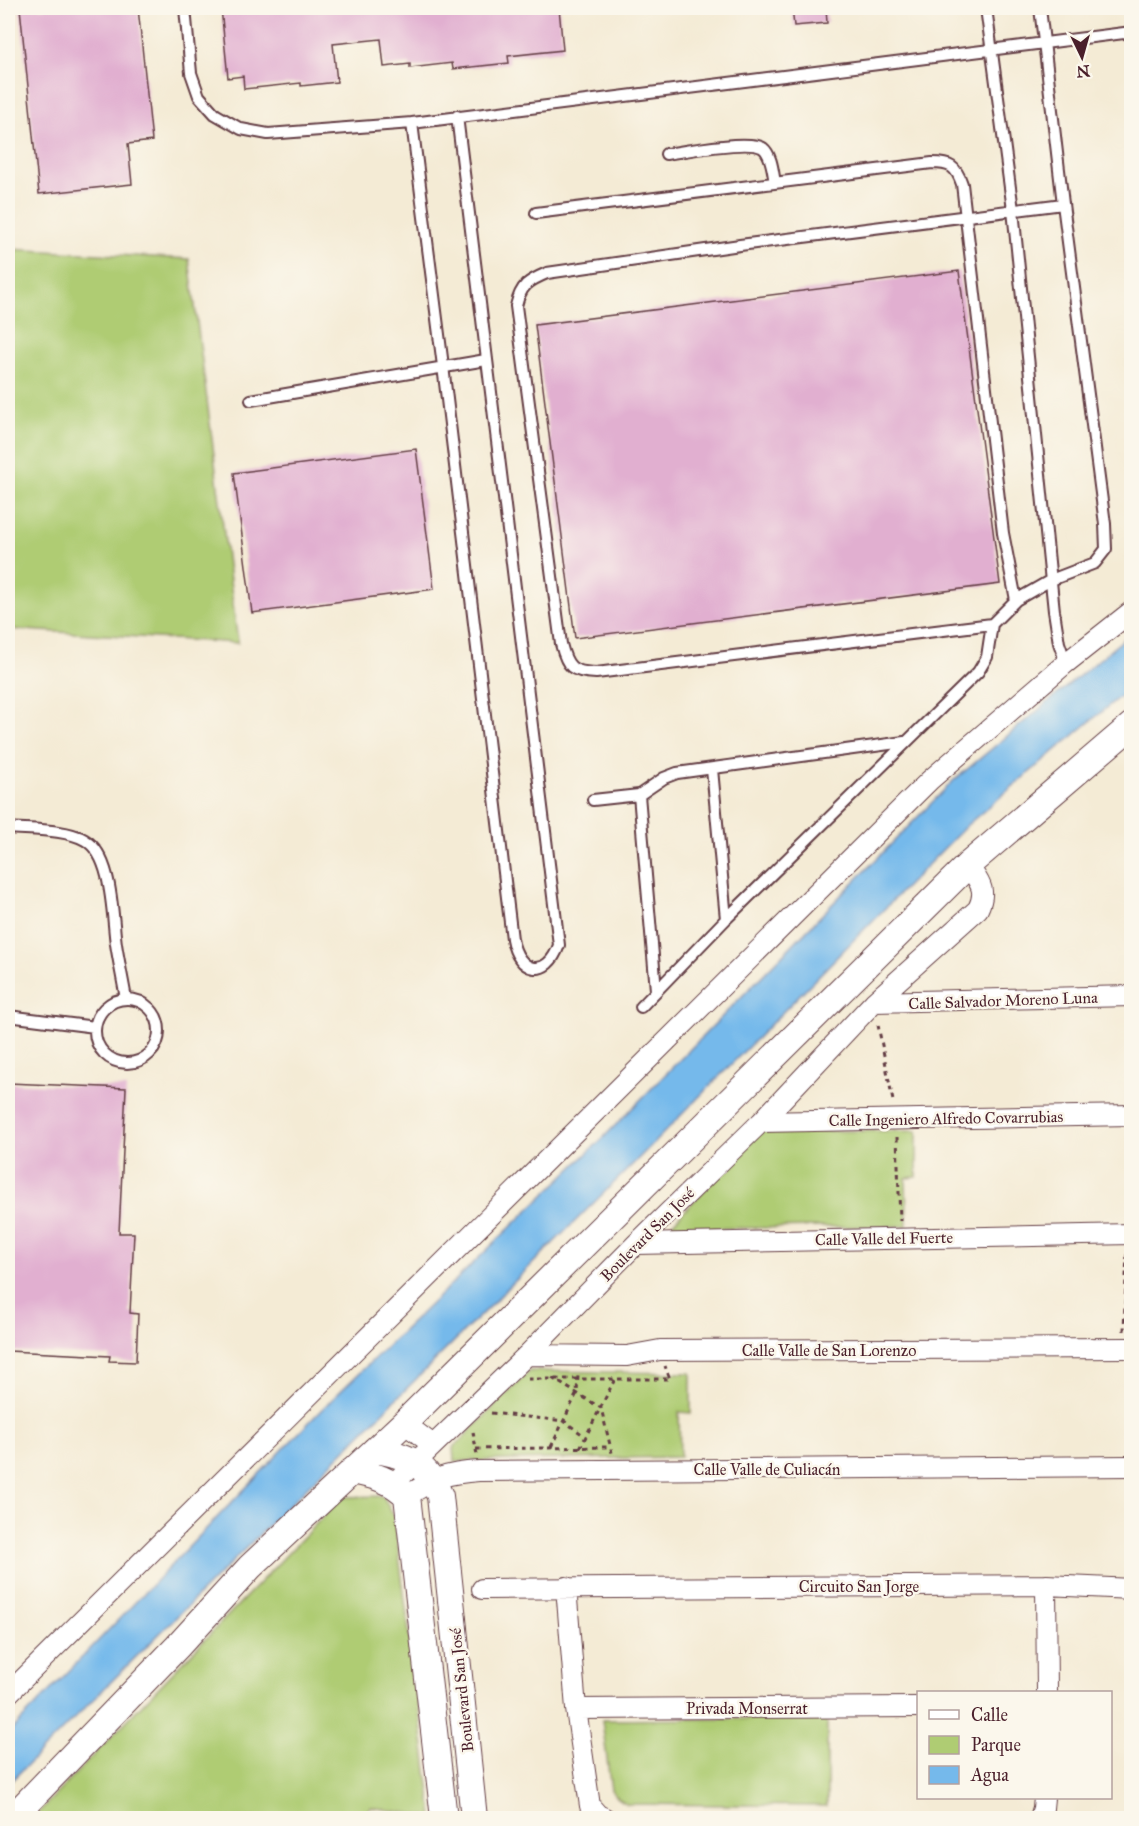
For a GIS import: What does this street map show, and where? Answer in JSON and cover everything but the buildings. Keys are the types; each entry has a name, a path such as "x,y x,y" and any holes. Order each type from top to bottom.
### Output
{"street":[{"path":"8,1694 930,780 1066,663 1131,611"},
{"path":"12,1818 177,1647 250,1567 404,1423 968,865 1131,725"},
{"name":"Boulevard San José","path":"474,1818 440,1496 427,1462 470,1411 761,1122 874,1002 978,909 983,898 981,886 968,865"},
{"name":"Calle Salvador Moreno Luna","path":"874,1002 1131,996"},
{"name":"Calle Ingeniero Alfredo Covarrubias","path":"761,1122 1131,1115"},
{"name":"Calle Valle del Fuerte","path":"636,1244 1130,1234"},
{"name":"Calle Valle de San Lorenzo","path":"527,1355 627,1356 660,1350 1127,1348"},
{"path":"404,1423 427,1462"},
{"path":"375,1450 427,1462"},
{"name":"Calle Valle de Culiacán","path":"400,1490 427,1462 454,1473 539,1470 1131,1466"},
{"path":"352,1471 375,1475 400,1490"},
{"name":"Boulevard San José","path":"400,1490 444,1818"},
{"path":"1046,1585 1047,1691"},
{"name":"Circuito San Jorge","path":"482,1589 1046,1585 1131,1589"},
{"path":"566,1587 576,1709 592,1814"},
{"name":"Privada Monserrat","path":"576,1709 917,1707"},
{"path":"1040,1818 1044,1799"}],"lane":[{"path":"185,8 191,73 199,96 215,114 241,129 268,134 412,123 1131,32"},
{"path":"986,8 1013,210 1056,627 1066,663"},
{"path":"641,1007 726,919 984,664 992,624 1016,600 1051,580 1095,563 1106,549 1107,540 1040,8"},
{"path":"412,123 512,939 514,952 521,962 533,968 544,966 555,957 559,945 457,116"},
{"path":"666,154 754,144 763,148 768,154 775,183"},
{"path":"536,213 945,163 953,166 962,184 1003,532 1016,600"},
{"path":"992,624 596,673 582,673 574,670 567,664 561,644 516,320 516,306 520,291 531,280 547,273 740,245 1063,204"},
{"path":"251,400 486,360"},
{"path":"592,800 639,795 664,778 677,773 904,742"},
{"path":"712,769 726,919"},
{"path":"639,795 656,990"},
{"path":"8,828 74,835 87,841 98,853 105,868 126,999"},
{"path":"126,999 147,1006 159,1025 159,1036 148,1055 139,1061 128,1063 107,1056 100,1048 95,1027 106,1007 126,999"},
{"path":"8,1016 95,1027"}],"path":[{"path":"1127,1348 1130,1234"},
{"path":"502,1379 670,1379 660,1350"},
{"path":"539,1470 577,1393 580,1356"},
{"path":"567,1470 627,1356"},
{"path":"551,1378 601,1408 617,1470"},
{"path":"479,1471 470,1411 564,1421 586,1437"},
{"path":"476,1449 610,1447"}],"green space":[{"path":"8,249 189,259 238,643 8,629"},
{"path":"761,1131 917,1131 917,1177 906,1178 907,1226 667,1229"},
{"path":"530,1371 691,1373 691,1413 679,1412 680,1457 454,1461 453,1448"},
{"path":"383,1496 394,1517 433,1817 370,1807 362,1818 33,1818 342,1497"},
{"path":"827,1718 827,1806 627,1804 611,1790 602,1720"}],"water":[{"path":"1131,633 1131,687 967,825 633,1164 8,1784 8,1734 321,1410 603,1138 953,781"}]}
